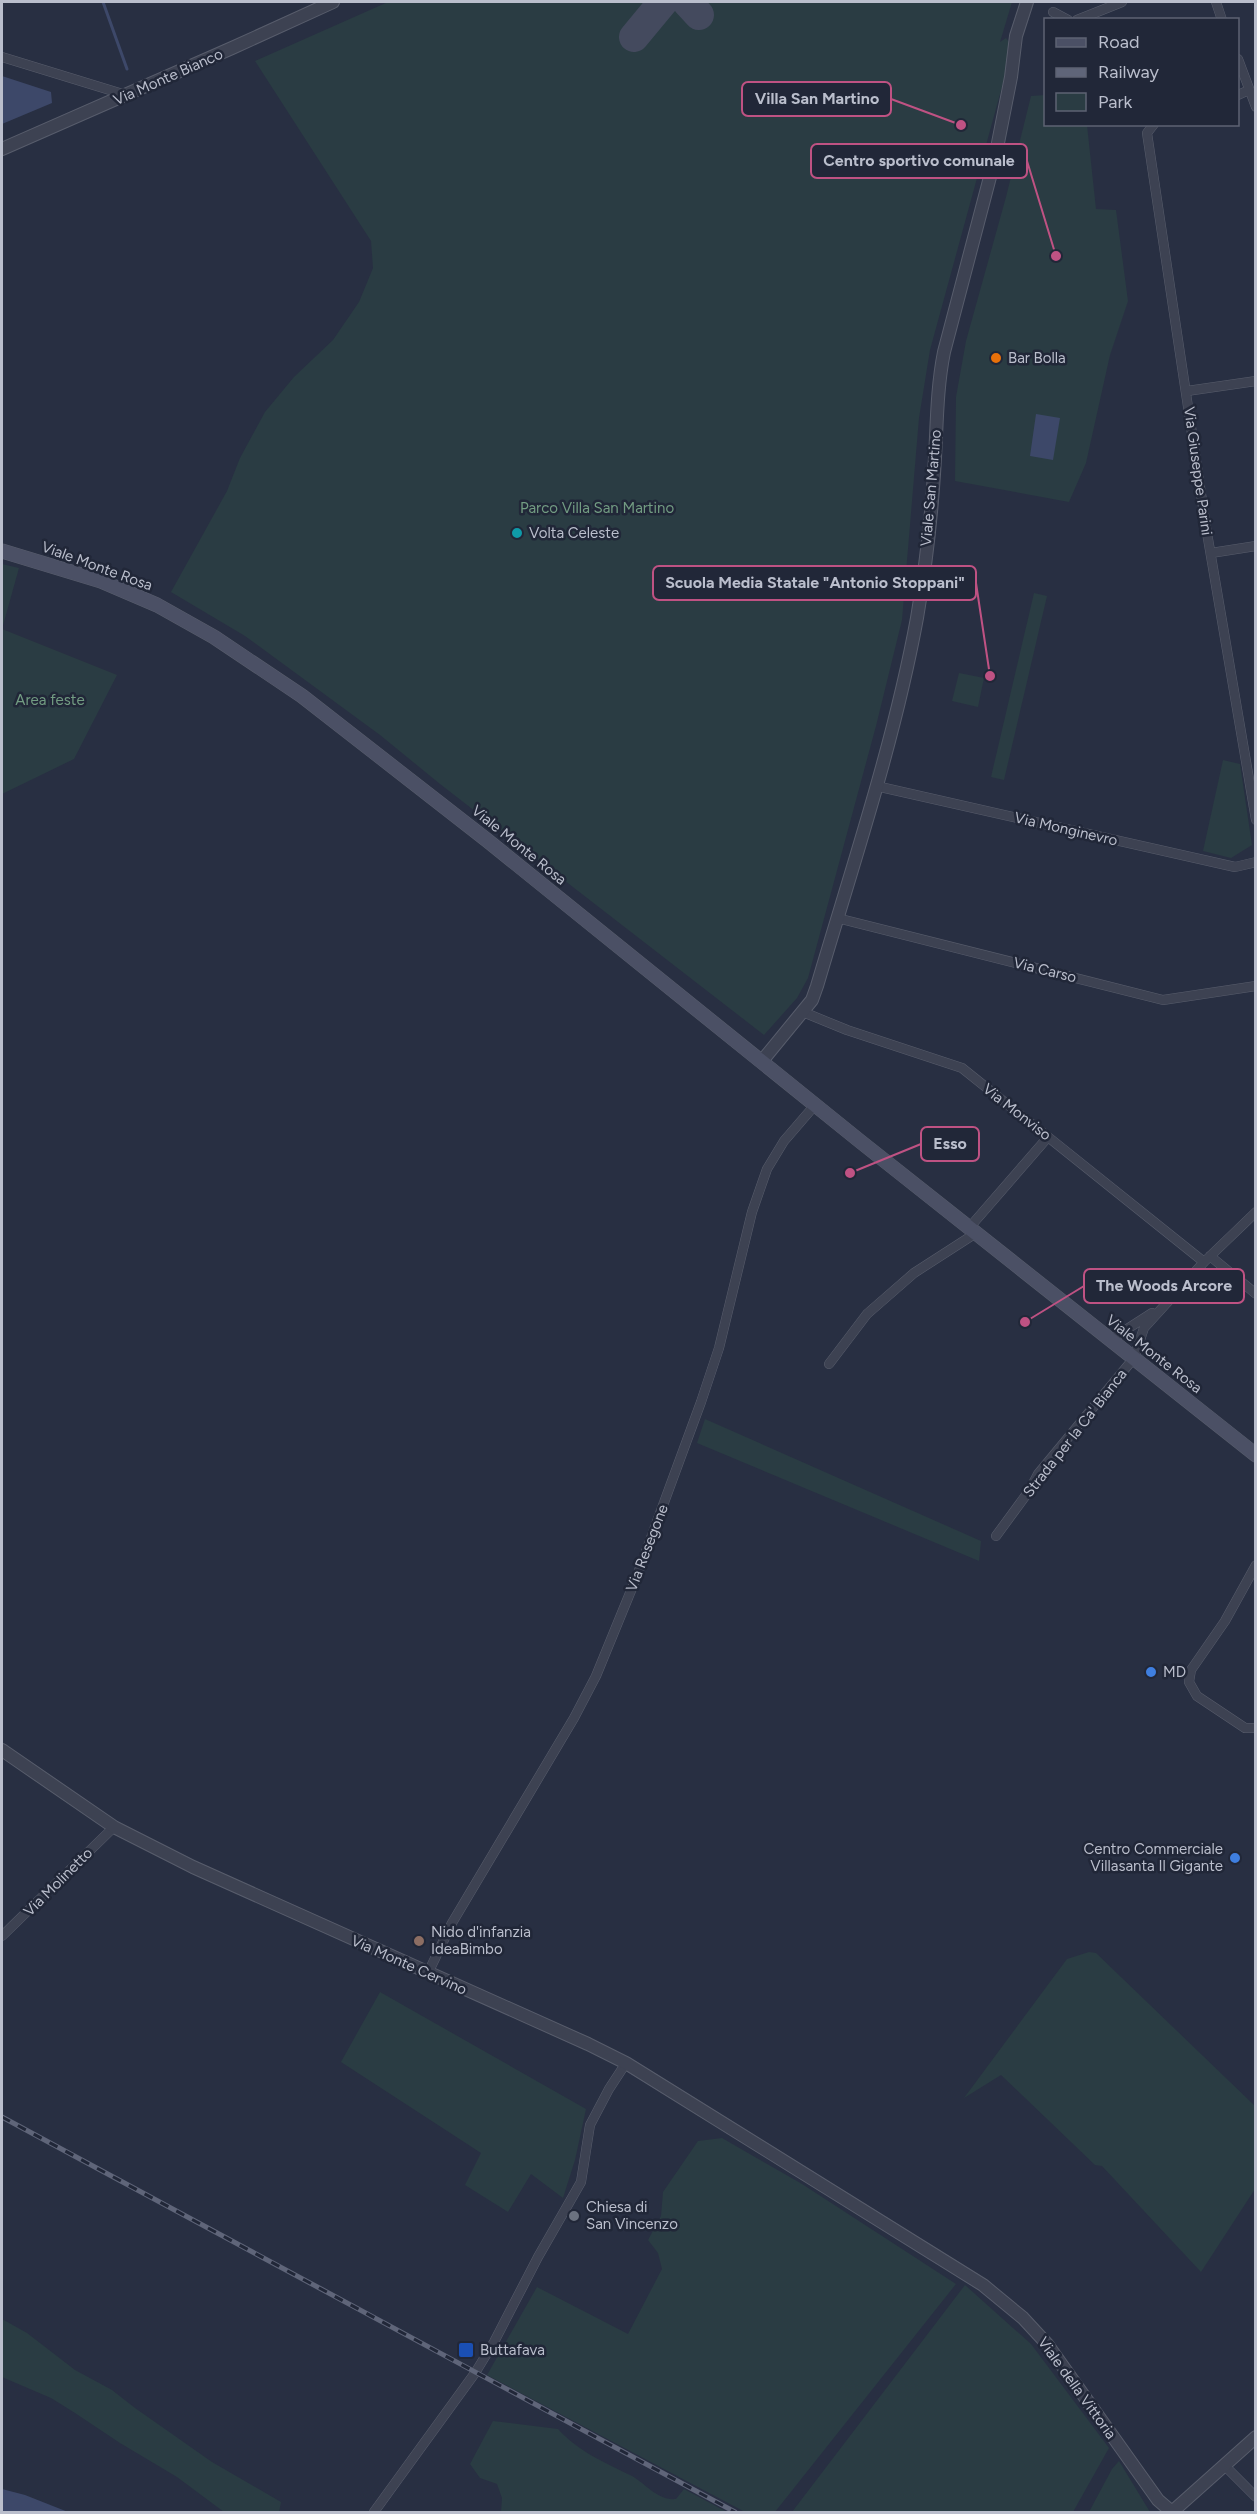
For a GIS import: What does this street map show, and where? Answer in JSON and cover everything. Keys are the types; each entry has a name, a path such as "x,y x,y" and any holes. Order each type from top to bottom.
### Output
{"main road":[{"name":"Viale Monte Rosa","path":"2,551 130,592 181,617 248,658 362,742 1255,1456"}],"street":[{"name":"Via Monte Bianco","path":"2,149 333,2"},
{"name":"Viale San Martino","path":"762,1061 812,1000 876,786 900,693 917,617 934,475 940,372 993,169 1011,77 1016,36 1027,2"},
{"path":"1082,18 1122,2"},
{"path":"1216,2 1221,18"},
{"path":"1053,12 1064,18"},
{"path":"2,57 126,95"},
{"path":"1239,62 1256,107"},
{"path":"1239,94 1249,90"},
{"name":"Via Giuseppe Parini","path":"1152,126 1147,133 1211,552 1254,796 1256,820"},
{"path":"1186,391 1256,381"},
{"path":"1211,552 1256,546"},
{"name":"Via Monginevro","path":"876,786 1234,867 1256,862"},
{"name":"Via Carso","path":"837,918 1163,1000 1256,986"},
{"name":"Via Monviso","path":"803,1012 847,1030 962,1068 1048,1137 1256,1294"},
{"name":"Via Resegone","path":"428,1973 452,1923 574,1718 596,1676 637,1576 701,1402 719,1348 752,1212 767,1169 784,1141 815,1105"},
{"path":"829,1364 867,1314 915,1273 973,1231 1048,1137"},
{"path":"1134,1358 1144,1328 1207,1259 1256,1212"},
{"path":"1110,1340 1164,1305"},
{"name":"Strada per la Ca' Bianca","path":"996,1536 1029,1491 1038,1474 1134,1358"},
{"path":"1256,1565 1226,1621 1191,1670 1189,1678 1191,1688 1197,1696 1245,1728 1256,1728"},
{"name":"Via Monte Cervino","path":"2,1750 114,1827 235,1888 626,2063 816,2181"},
{"name":"Via Molinetto","path":"2,1936 114,1827"},
{"path":"374,2512 491,2348 581,2182 590,2125 626,2063"},
{"name":"Viale della Vittoria","path":"816,2181 983,2284 1023,2318 1047,2344 1158,2500 1172,2512"},
{"path":"1172,2512 1256,2436"},
{"path":"1224,2465 1256,2497"}],"green space":[{"name":"Parco Villa San Martino","path":"388,2 1012,2 1000,42 1006,38 1009,42 1006,72 930,350 919,418 902,620 808,978 797,998 764,1035 380,735 245,636 171,592 227,491 240,458 265,412 294,377 333,340 359,302 373,268 371,241 255,61"},
{"path":"1044,95 1044,126 1087,126 1096,209 1116,210 1128,301 1110,355 1086,463 1069,502 955,481 956,397 966,341 1031,96"},
{"path":"2,564 19,568 2,629"},
{"path":"1034,593 1047,596 1004,780 991,777"},
{"name":"Area feste","path":"2,629 117,675 74,759 2,794"},
{"path":"959,673 984,678 978,707 952,701"},
{"path":"1223,760 1240,764 1252,845 1231,858 1203,851"},
{"path":"705,1419 981,1541 979,1561 697,1443"},
{"path":"1089,1952 1096,1953 1255,2106 1255,2189 1201,2272 1102,2166 1095,2165 1001,2075 964,2098 1067,1959"},
{"path":"380,1992 586,2109 575,2160 563,2198 531,2174 508,2212 465,2185 481,2153 341,2062"},
{"path":"722,2138 802,2184 956,2284 775,2512 745,2512 487,2375 537,2287 628,2334 662,2269 658,2253 648,2240 661,2216 663,2192 698,2141"},
{"path":"965,2285 1031,2344 1109,2448 1073,2512 792,2512"},
{"path":"2,2319 27,2333 75,2370 112,2390 212,2462 281,2502 279,2512 224,2512 177,2477 51,2398 2,2377"},
{"path":"493,2421 558,2429 583,2450 632,2476 658,2495 676,2499 684,2489 727,2512 501,2512 502,2498 497,2484 480,2478 470,2464"},
{"path":"1119,2461 1150,2512 1089,2512 1112,2469"}],"water":[{"path":"2,76 51,92 52,103 2,124"},
{"path":"1036,414 1060,418 1053,460 1030,456"},
{"path":"2,2489 25,2495 68,2512 2,2512"}],"waterway":[{"path":"103,2 127,69"}],"taxiway":[{"path":"634,37 663,2"},
{"path":"687,2 699,15"}],"railway":[{"path":"2,2117 735,2512"}],"place":[{"name":"Villa San Martino","path":"961,125"},
{"name":"Centro sportivo comunale","path":"1056,256"},
{"name":"Bar Bolla","path":"996,358"},
{"name":"Volta Celeste","path":"517,533"},
{"name":"Scuola Media Statale \"Antonio Stoppani\"","path":"990,676"},
{"name":"Esso","path":"850,1173"},
{"name":"The Woods Arcore","path":"1025,1322"},
{"name":"MD","path":"1151,1672"},
{"name":"Centro Commerciale Villasanta Il Gigante","path":"1235,1858"},
{"name":"Nido d'infanzia IdeaBimbo","path":"419,1941"},
{"name":"Chiesa di San Vincenzo","path":"574,2216"},
{"name":"Buttafava","path":"466,2350"}]}
